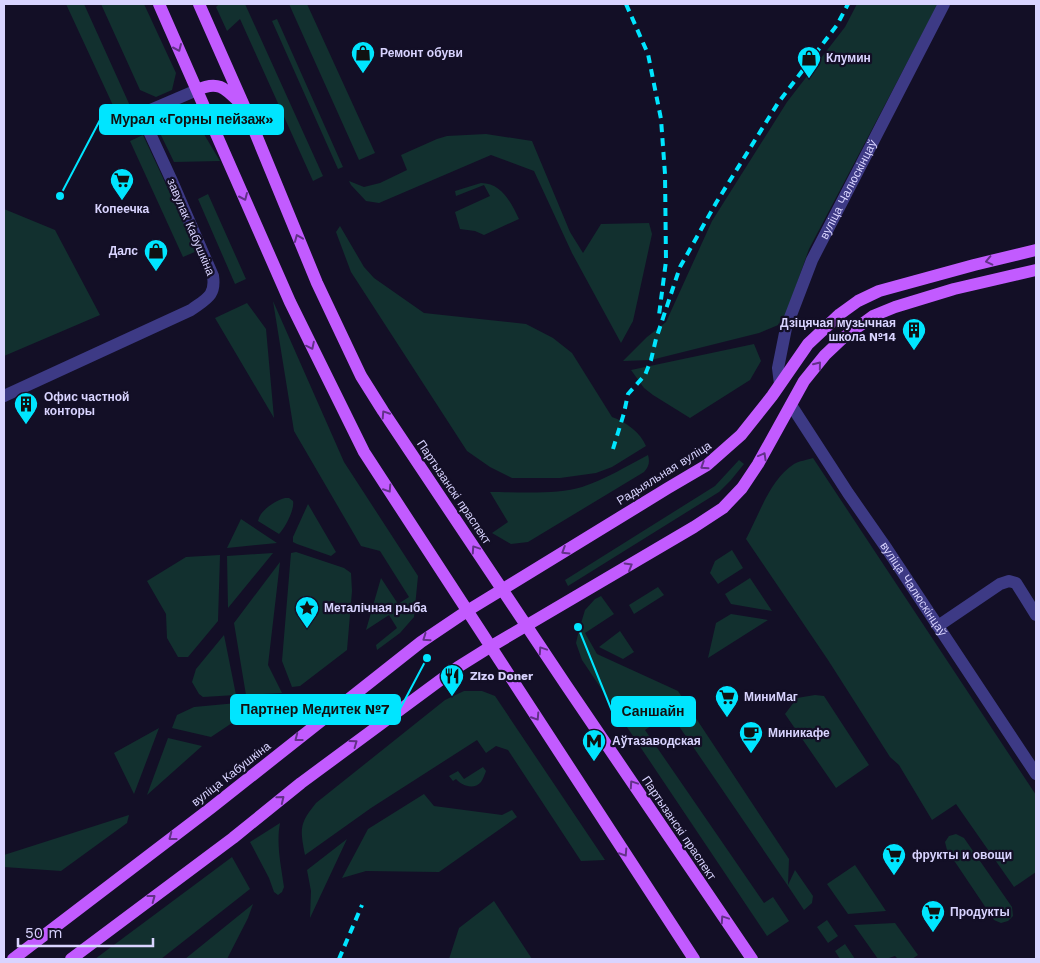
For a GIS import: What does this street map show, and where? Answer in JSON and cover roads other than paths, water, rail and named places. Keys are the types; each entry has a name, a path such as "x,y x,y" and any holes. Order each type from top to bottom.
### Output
{"main road":[{"path":"158,4 290,302 364,452 694,959"},
{"name":"Партызанскі праспект","path":"199,4 245,108 317,283 361,376 502,590 752,959"},
{"path":"197,90 206,86 219,85 245,108"},
{"name":"Радыяльная вуліца","path":"467,611 707,465 741,435 772,396 808,344 840,314 858,301 879,291 1036,250"},
{"path":"71,959 233,838 309,777 458,667 526,625 694,528 723,508 742,488 753,472 804,381 825,355 843,338 873,316 895,307 954,289 1036,270"},
{"name":"вуліца Кабушкіна","path":"13,959 211,808 421,642 467,611"}],"street":[{"name":"вуліца Чалюскінцаў","path":"780,384 778,368 786,328 812,260 944,4"},
{"name":"завулак Кабушкіна","path":"4,396 191,310 209,297 215,286 213,276 142,114 197,90"},
{"name":"вуліца Чалюскінцаў","path":"791,405 1036,774"},
{"path":"938,626 1000,584 1009,581 1016,583 1036,614"}],"railway":[{"path":"626,4 648,54 661,119 665,174 666,261 659,315"},
{"path":"613,449 628,394 645,375 680,267 716,203 778,103 837,25 848,4"},
{"path":"339,959 362,905"}],"place":[{"name":"Ремонт обуви","path":"363,74"},
{"name":"Клумин","path":"809,79"},
{"name":"Мурал «Горны пейзаж»","path":"60,196"},
{"name":"Копеечка","path":"122,201"},
{"name":"Далс","path":"156,272"},
{"name":"Дзіцячая музычная школа №14","path":"914,351"},
{"name":"Офис частной конторы","path":"26,425"},
{"name":"Саншайн","path":"578,627"},
{"name":"Металічная рыба","path":"307,629"},
{"name":"Партнер Медитек №7","path":"427,658"},
{"name":"Zizo Doner","path":"452,697"},
{"name":"МиниМаг","path":"727,718"},
{"name":"Миникафе","path":"751,754"},
{"name":"Аўтазаводская","path":"594,762"},
{"name":"фрукты и овощи","path":"894,876"},
{"name":"Продукты","path":"933,933"}]}
